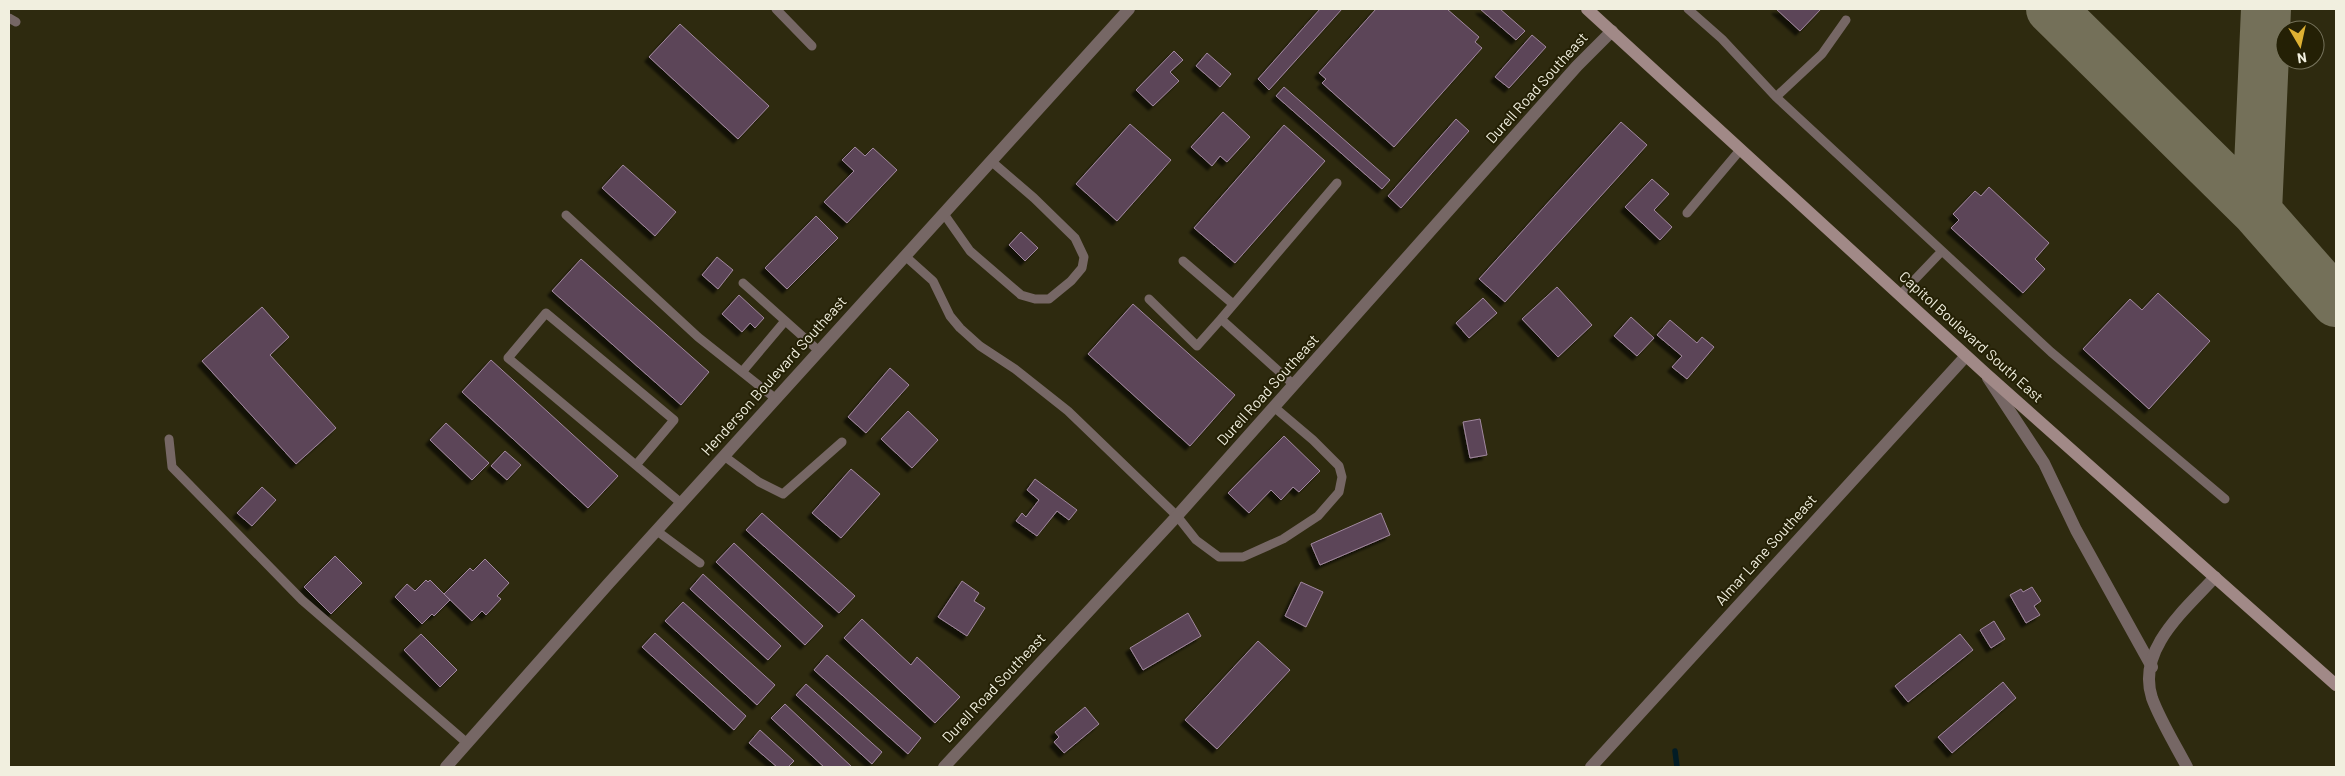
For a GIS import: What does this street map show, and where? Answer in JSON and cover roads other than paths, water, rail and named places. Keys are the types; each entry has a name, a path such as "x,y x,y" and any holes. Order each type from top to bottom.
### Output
{"main road":[{"name":"Capitol Boulevard South East","path":"1587,9 1966,356 2336,685"}],"street":[{"name":"Henderson Boulevard Southeast","path":"446,767 681,503 1129,9"},
{"name":"Durell Road Southeast","path":"944,767 1177,516 1577,66 1612,31"},
{"name":"Almar Lane Southeast","path":"1591,767 1966,356"},
{"path":"1985,373 2044,463 2076,530 2152,667"},
{"path":"2187,767 2152,697 2150,677 2152,655 2167,629 2215,578"}],"lane":[{"path":"776,9 812,46"},
{"path":"1688,9 1722,39 1776,97 2051,352 2225,499"},
{"path":"1776,97 1822,54 1846,20"},
{"path":"1687,213 1741,149"},
{"path":"944,214 970,251 1021,295 1035,299 1049,299 1071,281 1082,268 1084,257 1075,238 991,160"},
{"path":"1149,299 1197,346 1337,183"},
{"path":"566,214 698,337 776,399"},
{"path":"1900,295 1942,252"},
{"path":"905,256 933,282 950,316 960,328 980,346 1021,373 1068,411 1177,516 1196,540 1219,557 1243,557 1283,539 1318,516 1339,492 1342,477 1339,466 1313,440 1274,407"},
{"path":"1183,261 1234,304"},
{"path":"743,283 819,351"},
{"path":"636,465 674,420 546,313 508,358 681,503"},
{"path":"1221,319 1294,385"},
{"path":"742,372 785,321"},
{"path":"169,439 172,467 302,600 467,743"},
{"path":"724,456 759,482 783,494 842,442"},
{"path":"656,531 700,563"}],"waterway":[{"path":"1675,751 1677,767"}]}
